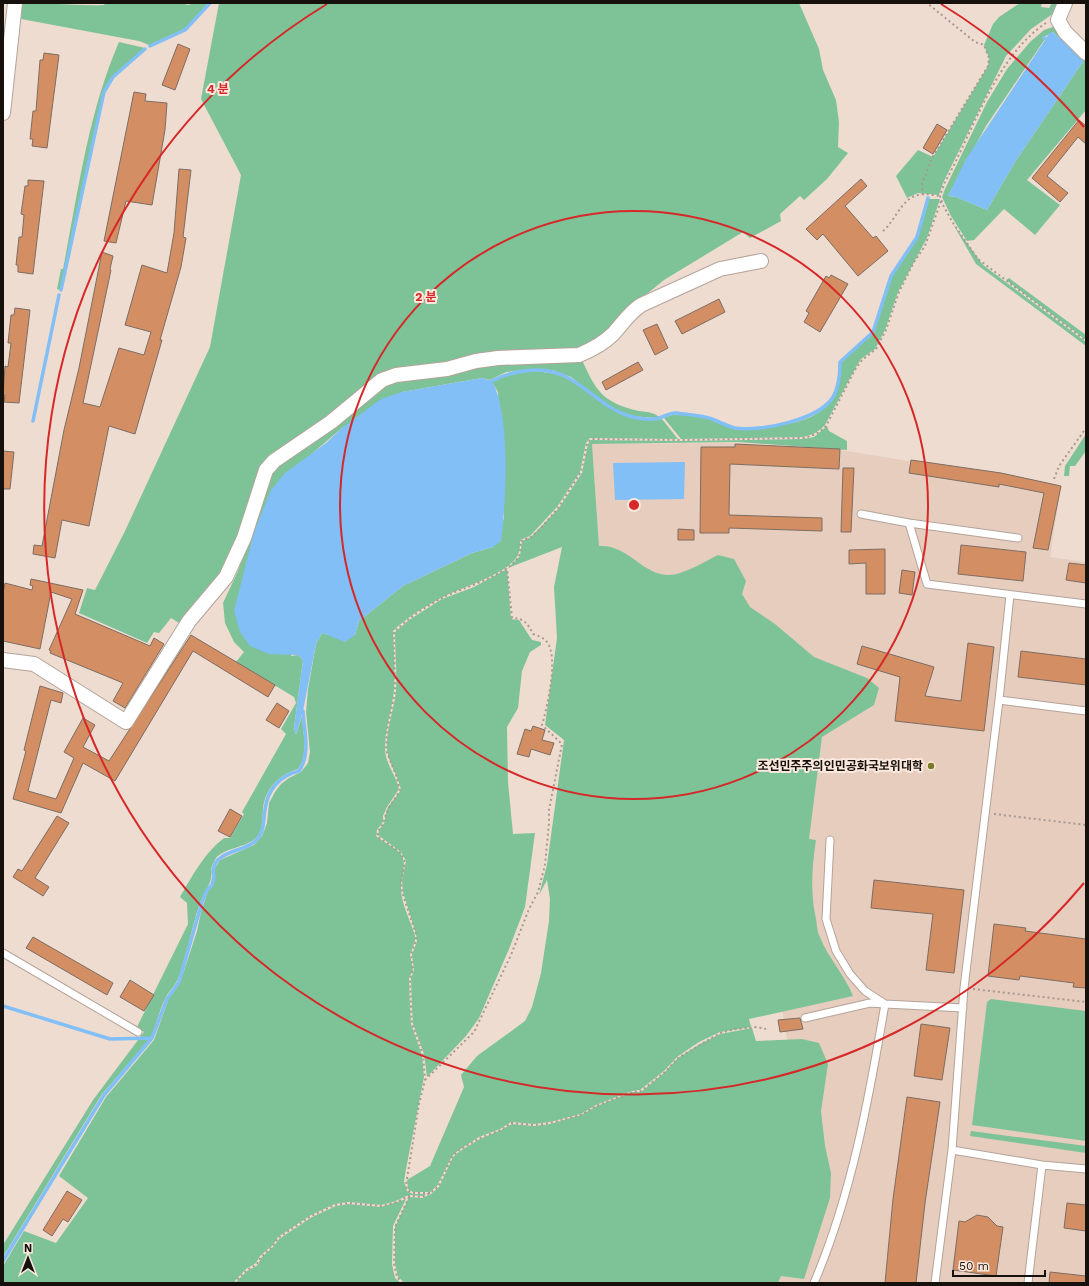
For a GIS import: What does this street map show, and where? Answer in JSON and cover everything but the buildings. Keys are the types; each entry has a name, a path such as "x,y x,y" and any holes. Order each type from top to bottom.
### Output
{"street":[{"path":"3,113 15,3"},
{"path":"1062,9 1058,20 1060,25 1086,53"},
{"path":"3,660 34,664 126,722 189,621 229,571 244,538 266,470 280,457 331,422 382,380 396,375 447,368 490,359 579,355 590,350 613,334 631,311 641,305 720,269 761,261"}],"lane":[{"path":"861,514 909,523 1018,538"},
{"path":"909,523 927,584 1086,604"},
{"path":"935,1283 952,1150 964,988 999,700 1010,595"},
{"path":"999,700 1086,711"},
{"path":"830,840 825,911 831,940 850,974 865,991 885,1004"},
{"path":"3,953 138,1032"},
{"path":"804,1018 870,1004 963,1008"},
{"path":"814,1283 838,1223 868,1101 885,1004"},
{"path":"952,1150 1042,1165 1086,1169"},
{"path":"1028,1283 1042,1165"}],"path":[{"path":"923,195 922,184 932,158 988,66 989,58 984,45 975,42 927,3"},
{"path":"1062,9 1033,34 1004,65 944,184 940,196 941,201 953,223 983,264 1086,341"},
{"path":"884,231 908,201 918,194 940,196"},
{"path":"430,1193 413,1193 407,1190 406,1185 419,1104 425,1080 423,1054 412,1024 410,978 414,970 411,955 416,941 416,934 402,892 401,880 405,862 401,853 377,836 378,830 384,822 384,816 388,807 400,790 386,750 387,731 395,692 394,632 409,619 441,599 474,586 507,568 520,555 521,541 531,537 553,515 581,472 587,444 591,439 681,440 803,438 813,436 821,431 826,426 856,368 862,360 876,349 886,330 899,292 914,262 925,246 941,201"},
{"path":"1054,479 1058,466 1086,428"},
{"path":"425,1080 474,1032 538,892 545,865 549,810 562,744 542,725 546,711 552,658 546,641 540,636 533,634 529,625 519,618 512,618 507,568"},
{"path":"985,813 1086,825"},
{"path":"964,988 1086,1002"},
{"path":"234,1283 246,1270 257,1264 261,1257 278,1238 311,1216 335,1205 348,1203 381,1206 394,1203 409,1196 422,1197 438,1187 452,1157 459,1150 480,1138 501,1130 511,1123 534,1125 550,1123 581,1114 596,1106 632,1092 641,1091 665,1072 678,1058 720,1033 736,1029 757,1027 766,1029"},
{"path":"403,1283 397,1277 394,1264 394,1227 409,1196"}],"shaded area":[{"name":"조선민주주의인민공화국보위대학","path":"738,443 847,451 1061,486 1050,557 1086,562 1086,1283 748,1283 807,1159 762,890 599,546 592,444"}],"green space":[{"path":"22,3 104,5 105,3 181,3 189,5 191,3 209,3 184,29 149,45 139,41 21,19"},
{"path":"219,3 799,3 819,49 823,70 836,100 839,122 838,147 848,153 827,179 804,200 800,196 780,214 781,221 750,238 743,232 664,280 632,306 614,326 585,348 398,373 271,460 224,574 179,623 171,618 159,633 154,632 147,643 79,613 87,588 95,590 125,531 210,347 241,175 201,99"},
{"path":"1020,3 1042,3 1041,7 1049,8 1052,3 1060,3 1054,13 1031,29 1006,56 943,183 939,195 918,193 907,198 896,176 918,150 933,157 988,66 989,58 984,45 993,24 999,17"},
{"path":"1053,27 1057,28 1086,57 1086,110 1027,180 1060,205 1035,235 1004,209 974,240 967,241 951,216 942,197 987,102 1007,69 1030,42 1044,30","holes":["1053,32 1084,60 1015,162 987,210 956,197 948,196 986,126 1045,39 1042,38"]},
{"path":"119,42 145,48 112,77 103,92 60,290 57,289 61,269 63,269 85,154 99,97"},
{"path":"929,199 940,199 927,238 898,292 885,330 875,349 861,359 825,425 820,430 803,437 681,439 664,418 681,414 694,415 715,421 734,429 747,430 798,422 821,411 829,403 835,392 839,379 841,362 874,333 892,277 918,237"},
{"path":"953,224 983,265 1086,342 1086,346 976,264"},
{"path":"1009,278 1086,335 1086,340 1006,280"},
{"path":"582,360 597,388 609,400 627,408 652,413 659,417 631,416 612,408 571,377 552,370 530,369 506,372 490,380 482,378 402,392 342,428 308,457 291,656 298,655 303,660 294,728 296,735 302,716 304,744 303,757 298,769 291,771 279,779 266,796 261,828 257,837 253,841 220,854 215,859 211,869 212,874 210,883 199,906 178,979 167,995 151,1037 139,1038 144,1032 137,1027 188,924 187,903 180,897 205,857 224,838 230,838 244,814 242,812 286,734 281,729 296,703 294,697 236,662 244,652 234,642 225,623 223,603 238,571 269,473 391,381 481,364"},
{"path":"531,371 551,373 570,380 620,413 648,419 662,419 678,439 590,438 586,443 580,472 557,507 530,536 520,540 519,553 513,562 483,580 449,594 428,605 409,617 393,631 394,690 386,734 385,754 399,789 387,807 383,816 383,822 377,830 376,836 399,852 403,858 404,867 401,886 402,896 415,935 415,941 410,955 413,970 409,978 411,1024 422,1055 424,1077 404,1181 407,1191 413,1194 427,1194 422,1196 409,1195 393,1202 381,1205 348,1202 335,1204 311,1215 278,1237 273,1245 260,1256 256,1263 246,1269 233,1283 3,1282 3,1266 24,1231 56,1243 88,1198 59,1176 106,1097 154,1040 169,998 180,983 208,891 213,885 215,868 220,860 254,845 262,836 267,823 269,803 275,792 281,784 301,772 308,763 310,752 306,712 308,689 316,644 322,633 338,638 355,635 359,621 403,586 472,553 493,547 504,518 498,392 492,382 507,374"},
{"path":"827,426 829,431 847,441 847,450 738,442 592,444 599,546 618,550 659,574 669,575 681,573 718,555 734,559 746,581 742,594 750,607 775,624 814,657 867,678 879,688 874,705 822,737 809,839 816,840 812,889 818,933 823,945 846,981 853,996 749,1019 751,1027 720,1032 699,1042 677,1057 664,1071 640,1090 632,1091 596,1105 581,1114 550,1122 534,1124 511,1122 500,1129 479,1137 452,1156 437,1186 430,1192 413,1192 408,1189 407,1180 430,1166 464,1087 461,1075 477,1056 525,1021 532,1007 541,973 549,921 550,899 547,880 539,895 547,865 564,740 545,725 557,638 554,587 562,547 508,568 520,556 522,541 531,537 559,508 582,473 588,444 591,440 681,441 803,439 814,437"},
{"path":"1086,434 1086,451 1075,466 1070,466 1069,476 1064,476 1065,466"},
{"path":"507,569 511,619 519,620 532,640 541,642 541,645 530,652 522,671 518,708 507,727 508,782 513,834 535,833 525,907 509,949 479,1018 466,1036 427,1077 424,1054 413,1024 411,978 414,970 412,955 417,941 403,892 402,880 406,861 401,852 378,835 379,830 385,822 388,807 401,790 389,759 387,749 388,734 396,691 395,632 409,620 442,599 474,587"},
{"path":"991,999 1086,1011 1086,1141 972,1125 987,1002"},
{"path":"752,1028 756,1041 802,1039 819,1043 828,1064 821,1111 825,1146 831,1173 830,1198 804,1279 781,1276 778,1283 405,1283 398,1277 395,1264 395,1227 409,1197 422,1198 431,1194 439,1187 453,1157 460,1151 480,1139 512,1124 534,1126 550,1124 581,1115 597,1106 632,1092 641,1092 665,1072 678,1058 700,1044 720,1034"},
{"path":"150,1039 102,1094 3,1257 3,1245 93,1100 138,1040"},
{"path":"971,1131 1086,1146 1086,1153 970,1136"},
{"path":"406,1199 393,1226 392,1264 395,1278 401,1283 235,1283 247,1271 258,1265 261,1258 279,1239 312,1217 336,1206 348,1204 381,1207"}],"water":[{"path":"1053,32 1084,60 1015,162 987,210 956,197 948,196 966,159 1045,40 1042,38 1043,36 1047,37 1049,33"},
{"path":"482,378 492,381 498,396 505,437 506,460 501,541 493,547 472,553 403,586 359,621 355,635 345,642 322,633 316,644 303,711 296,735 294,728 303,660 298,655 269,654 250,646 240,632 234,611 254,532 271,490 285,473 326,443 342,428 381,399 402,392"},
{"path":"685,462 684,499 615,500 613,463"}],"waterway":[{"path":"150,46 185,30 210,3"},
{"path":"61,290 104,92 113,77 145,49"},
{"path":"492,381 521,371 541,370 551,372 570,379 613,409 629,416 644,419 656,419 676,413 712,419 735,428 746,429 773,426 802,418 826,405 833,397 838,384 840,362 873,332 891,276 917,237 928,198"},
{"path":"33,421 59,295"},
{"path":"3,1261 104,1095 152,1038 167,999 179,982 202,902 207,890 212,885 214,877 213,870 216,862 229,853 250,845 259,837 263,827 264,813 268,796 280,780 299,771 303,764 306,750 303,711"},
{"path":"3,1006 110,1039 152,1038"}],"place":[{"name":"조선민주주의인민공화국보위대학","path":"931,766"}]}
